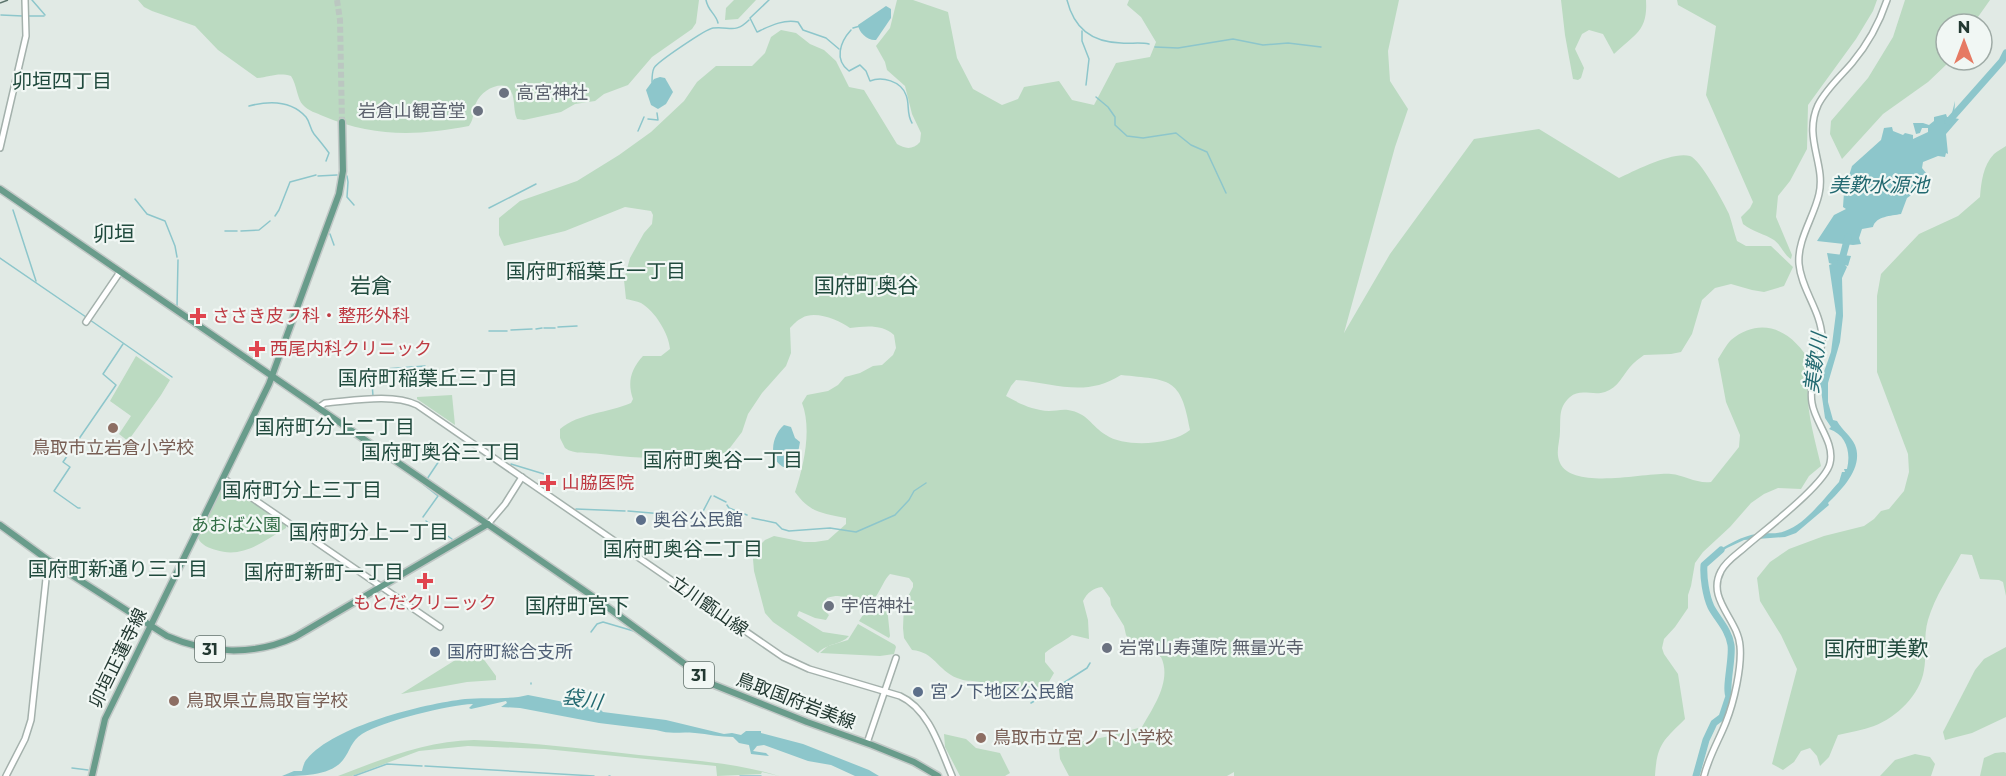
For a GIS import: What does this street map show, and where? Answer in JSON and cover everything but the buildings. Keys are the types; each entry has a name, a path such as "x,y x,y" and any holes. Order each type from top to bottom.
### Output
{"main road":[{"name":"卯垣正蓮寺線","path":"92,776 105,719 272,377 339,194 343,171 342,122"},
{"name":"鳥取国府岩美線","path":"0,189 488,524 656,641 712,684 914,762 938,776"},
{"name":"31","path":"0,525 48,560 149,626 182,643 213,650 246,651 281,643 321,623 488,524"}],"street":[{"path":"0,148 26,36 25,0"},
{"path":"1704,776 1711,752 1728,717 1740,655 1737,633 1720,603 1719,577 1729,561 1808,493 1831,462 1830,449 1812,405 1811,396 1822,348 1822,335 1818,316 1806,288 1799,263 1806,230 1820,192 1812,138 1813,122 1818,105 1825,94 1870,40 1887,0"},
{"path":"86,322 120,272"},
{"name":"立川甑山線","path":"318,408 325,404 391,399 408,401 424,409 783,657 809,669 906,698 919,709 952,776"},
{"path":"488,524 505,504 522,477"},
{"path":"223,478 440,627"},
{"path":"6,776 25,739 33,710 48,560"},
{"path":"867,743 896,658"}],"green space":[{"path":"138,0 699,0 696,23 692,29 652,57 628,85 604,94 595,101 575,104 561,112 524,120 517,119 510,90 507,86 502,85 488,89 478,99 469,126 431,132 395,133 360,128 313,112 301,102 291,76 257,78 218,50 195,26 152,11"},
{"path":"734,0 756,0 738,19 725,20 726,8"},
{"path":"897,0 913,0 948,12 957,58 973,89 1002,105 1018,99 1024,87 1059,81 1072,100 1094,105 1116,63 1150,57 1156,42 1141,17 1127,5 1129,0 1399,0 1388,51 1390,81 1408,109 1395,147 1344,333 1390,254 1474,139 1539,129 1619,178 1654,162 1674,156 1690,156 1694,159 1726,208 1737,241 1746,246 1771,246 1793,267 1784,286 1764,292 1731,284 1715,288 1702,300 1692,334 1681,352 1644,355 1610,390 1600,393 1578,393 1570,397 1561,413 1558,451 1560,463 1568,471 1579,476 1611,478 1671,474 1701,482 1711,482 1739,447 1740,435 1726,402 1718,359 1731,340 1743,332 1755,328 1766,328 1787,335 1796,343 1811,364 1808,402 1821,466 1809,476 1801,489 1778,488 1751,503 1695,563 1688,595 1688,608 1664,639 1662,648 1678,674 1685,719 1662,744 1657,757 1655,776 1234,776 1234,772 1227,776 1069,776 1060,759 1059,749 1064,745 1142,727 1163,684 1164,666 1161,657 1150,654 1131,643 1111,605 1110,598 1102,587 1091,591 1083,601 1088,620 1089,639 1072,635 1045,653 1045,662 1054,673 1047,685 1029,690 997,693 981,682 963,680 950,675 926,654 912,650 904,638 903,628 904,604 913,583 909,578 890,574 875,598 852,600 837,596 827,598 822,608 829,615 826,620 799,611 797,616 823,632 849,636 818,653 773,622 765,613 753,559 756,549 765,540 774,536 804,542 828,540 846,524 846,518 811,508 795,492 804,459 807,435 802,403 807,395 828,391 845,377 873,366 882,365 893,355 896,348 894,335 879,327 850,328 833,319 813,315 797,321 790,328 791,353 786,366 762,393 748,414 742,432 726,453 678,458 648,458 577,452 565,448 560,438 560,429 585,416 631,403 633,399 630,387 631,376 639,361 643,356 661,356 670,349 664,330 651,311 641,303 626,299 624,280 630,258 644,233 652,224 653,215 651,211 625,207 565,231 504,246 499,235 499,218 520,201 577,181 619,155 651,132 684,101 697,82 716,66 752,66 765,53 771,37 781,30 796,33 810,44 824,50 836,61 849,87 864,90 897,144 906,148 915,146 920,142 921,133 912,114 905,86 887,70 876,46 890,28","holes":["1121,375 1151,378 1170,384 1182,400 1190,430 1161,442 1125,442 1106,435 1085,417 1075,412 1038,409 1006,396 1016,380 1082,387 1095,386"]},
{"path":"1561,0 1646,0 1645,19 1639,31 1614,54 1603,34 1589,30 1582,34 1575,49 1584,68 1581,78 1573,79"},
{"path":"1677,0 1877,0 1856,39 1808,105 1807,149 1790,181 1778,196 1776,217 1792,255 1791,259 1774,240 1743,224 1741,217 1753,202 1706,95 1716,26 1678,5"},
{"path":"1905,0 1990,0 1982,12 1934,12 1934,72 1939,72 1883,114 1842,159 1830,134 1831,121 1868,78 1893,37"},
{"path":"2006,146 2006,596 2003,582 1980,579 1972,555 1961,554 1931,611 1926,633 1922,679 1906,704 1883,722 1838,735 1829,757 1820,766 1817,756 1810,748 1801,751 1794,762 1783,770 1772,764 1797,669 1781,635 1760,601 1757,578 1770,562 1789,549 1824,536 1864,526 1881,511 1889,509 1904,491 1909,472 1908,454 1877,372 1877,296 1881,274 1919,234 1958,216 1980,197 1987,163 1994,154"},
{"path":"136,356 170,380 128,441 119,434 131,416 110,401"},
{"path":"452,395 455,425 417,399 417,397"},
{"name":"あおば公園","path":"228,486 286,525 286,528 253,547 235,552 213,549 203,544 198,538 222,488"},
{"path":"887,607 889,638 859,621 863,615 877,614"},
{"path":"858,624 895,645 894,654 880,656 820,653 828,646 848,640"},
{"path":"2006,647 2006,717 1972,733 1945,740 1943,732 1975,670 1984,659"},
{"path":"473,649 485,661 496,676 496,680 467,682 401,694"},
{"path":"944,734 966,739 976,748 1000,753 1010,773 1005,776 960,776 945,747"},
{"path":"474,740 710,762 762,771 779,776 762,772 761,774 717,776 716,766 545,749 468,746 419,751 352,776 338,776 421,747"},
{"path":"2006,753 2006,776 1980,776 1984,758"},
{"path":"1915,754 1930,757 1935,764 1931,776 1880,776 1895,760"}],"water":[{"path":"886,6 891,9 891,18 876,40 867,38 862,34 858,25"},
{"path":"665,78 673,92 666,104 658,109 651,105 646,90 654,79"},
{"name":"美歎水源池","path":"1955,101 1954,118 1959,119 1946,134 1948,154 1946,153 1945,157 1938,156 1923,162 1922,168 1926,173 1920,189 1907,198 1901,214 1881,219 1873,227 1862,229 1859,238 1861,244 1817,241 1834,215 1846,209 1843,207 1844,192 1852,166 1881,140 1884,128 1892,127 1893,131 1903,135 1905,133 1913,135 1913,139 1928,132 1928,128 1922,128 1920,133 1916,134 1913,123 1929,125 1934,121 1934,117 1946,114 1947,117 1951,117"},
{"path":"1827,253 1851,256 1848,266 1845,265 1847,267 1842,278 1843,316 1840,342 1828,383 1828,402 1833,420 1837,421 1855,445 1857,461 1850,477 1828,503 1829,505 1796,533 1785,537 1744,540 1716,555 1714,553 1746,536 1781,532 1793,528 1815,510 1839,482 1842,472 1845,472 1844,469 1847,469 1848,451 1844,440 1829,429 1831,427 1825,418 1820,383 1831,352 1836,313 1829,265 1832,264 1829,263"},
{"path":"784,425 791,427 795,438 800,442 795,469 780,465 773,453 775,438"},
{"path":"528,695 600,709 603,712 666,720 724,734 741,735 746,731 761,731 761,733 803,744 879,776 855,776 831,765 808,761 764,745 757,746 753,751 766,753 769,756 751,754 749,745 739,743 733,737 667,732 599,723 520,708 501,707 507,703 506,701 471,709 469,708 473,704 448,707 385,724 358,737 343,760 331,769 315,774 282,776 294,771 302,771 307,759 337,736 380,718 447,702"}],"waterway":[{"path":"32,0 45,15"},
{"path":"706,0 718,23"},
{"path":"769,0 750,18 757,32 782,22 798,22 803,30 826,38 839,49"},
{"path":"1067,0 1074,18 1085,32 1110,42 1149,44"},
{"path":"1,15 23,16"},
{"path":"29,16 44,16"},
{"path":"652,82 653,70 657,65 692,40 713,28 736,28 749,20"},
{"path":"853,28 860,26"},
{"path":"851,30 840,51 844,67 849,71 860,65 866,71 870,81 880,79 900,86 907,98 912,123"},
{"path":"1082,31 1082,41 1089,59 1086,85"},
{"path":"1155,47 1178,48 1233,39 1263,45 1288,43 1321,47"},
{"name":"美歎川","path":"1948,122 2002,61 2006,53"},
{"path":"1096,97 1108,107 1115,117 1115,125 1127,136 1143,138 1176,133 1191,145 1207,152 1226,193"},
{"path":"249,106 279,103 300,111 329,153 326,161"},
{"path":"648,119 658,120 657,113"},
{"path":"638,131 644,117"},
{"path":"275,216 290,182 316,175"},
{"path":"318,176 337,175"},
{"path":"347,176 347,197 354,205"},
{"path":"489,208 536,184"},
{"path":"135,199 147,214 165,221 177,257"},
{"path":"13,210 36,281"},
{"path":"241,231 259,230 270,221"},
{"path":"225,231 237,231"},
{"path":"330,234 334,245"},
{"name":"美歎川","path":"1841,263 1848,237"},
{"path":"0,258 86,317"},
{"path":"177,307 178,260"},
{"path":"90,320 172,377"},
{"path":"558,327 577,326"},
{"path":"536,329 542,328"},
{"path":"544,328 555,328"},
{"path":"511,330 532,329"},
{"path":"489,331 507,331"},
{"path":"80,508 54,491 70,467 63,462 116,385 103,374 123,344"},
{"path":"373,396 371,370 425,366"},
{"path":"427,479 439,461"},
{"path":"511,464 544,474"},
{"path":"752,518 776,523 782,529 789,531 830,528 856,532 895,515 914,491 926,483"},
{"path":"423,517 438,496 424,485"},
{"path":"698,521 711,496"},
{"path":"714,496 726,502"},
{"path":"727,505 747,515"},
{"path":"576,509 625,511"},
{"path":"628,511 663,514"},
{"path":"667,514 693,521"},
{"path":"426,521 452,539"},
{"name":"美歎川","path":"1696,776 1706,740 1714,723 1722,717 1729,696 1730,640 1709,603 1704,575 1704,565 1721,550"},
{"path":"591,632 597,624 603,622 637,632"},
{"path":"1057,687 1087,668 1090,663"},
{"path":"1031,703 1056,688"},
{"path":"354,776 387,764 422,766"},
{"path":"425,766 594,776"},
{"path":"72,768 88,770"},
{"path":"740,776 761,776"}],"tunnel":[{"path":"337,0 340,20 342,122"}],"railway":[{"path":"0,3 8,0"}],"place":[{"name":"高宮神社","path":"504,93"},
{"name":"岩倉山観音堂","path":"478,111"},
{"name":"ささき皮フ科・整形外科","path":"198,316"},
{"name":"西尾内科クリニック","path":"257,349"},
{"name":"鳥取市立岩倉小学校","path":"113,428"},
{"name":"山脇医院","path":"548,483"},
{"name":"奥谷公民館","path":"641,520"},
{"name":"もとだクリニック","path":"425,581"},
{"name":"宇倍神社","path":"829,606"},
{"name":"岩常山寿蓮院 無量光寺","path":"1107,648"},
{"name":"国府町総合支所","path":"435,652"},
{"name":"宮ノ下地区公民館","path":"918,692"},
{"name":"鳥取県立鳥取盲学校","path":"174,701"},
{"name":"鳥取市立宮ノ下小学校","path":"981,738"}],"district":[{"name":"卯垣四丁目","path":"62,81"},
{"name":"卯垣","path":"114,233"},
{"name":"国府町稲葉丘一丁目","path":"596,271"},
{"name":"岩倉","path":"371,285"},
{"name":"国府町奥谷","path":"866,285"},
{"name":"国府町稲葉丘三丁目","path":"428,378"},
{"name":"国府町分上二丁目","path":"335,427"},
{"name":"国府町奥谷三丁目","path":"441,452"},
{"name":"国府町奥谷一丁目","path":"723,460"},
{"name":"国府町分上三丁目","path":"302,490"},
{"name":"国府町分上一丁目","path":"369,532"},
{"name":"国府町奥谷二丁目","path":"683,549"},
{"name":"国府町新通り三丁目","path":"118,569"},
{"name":"国府町新町一丁目","path":"324,572"},
{"name":"国府町宮下","path":"577,605"},
{"name":"国府町美歎","path":"1876,648"}],"water label":[{"name":"袋川","path":"582,699"}]}
